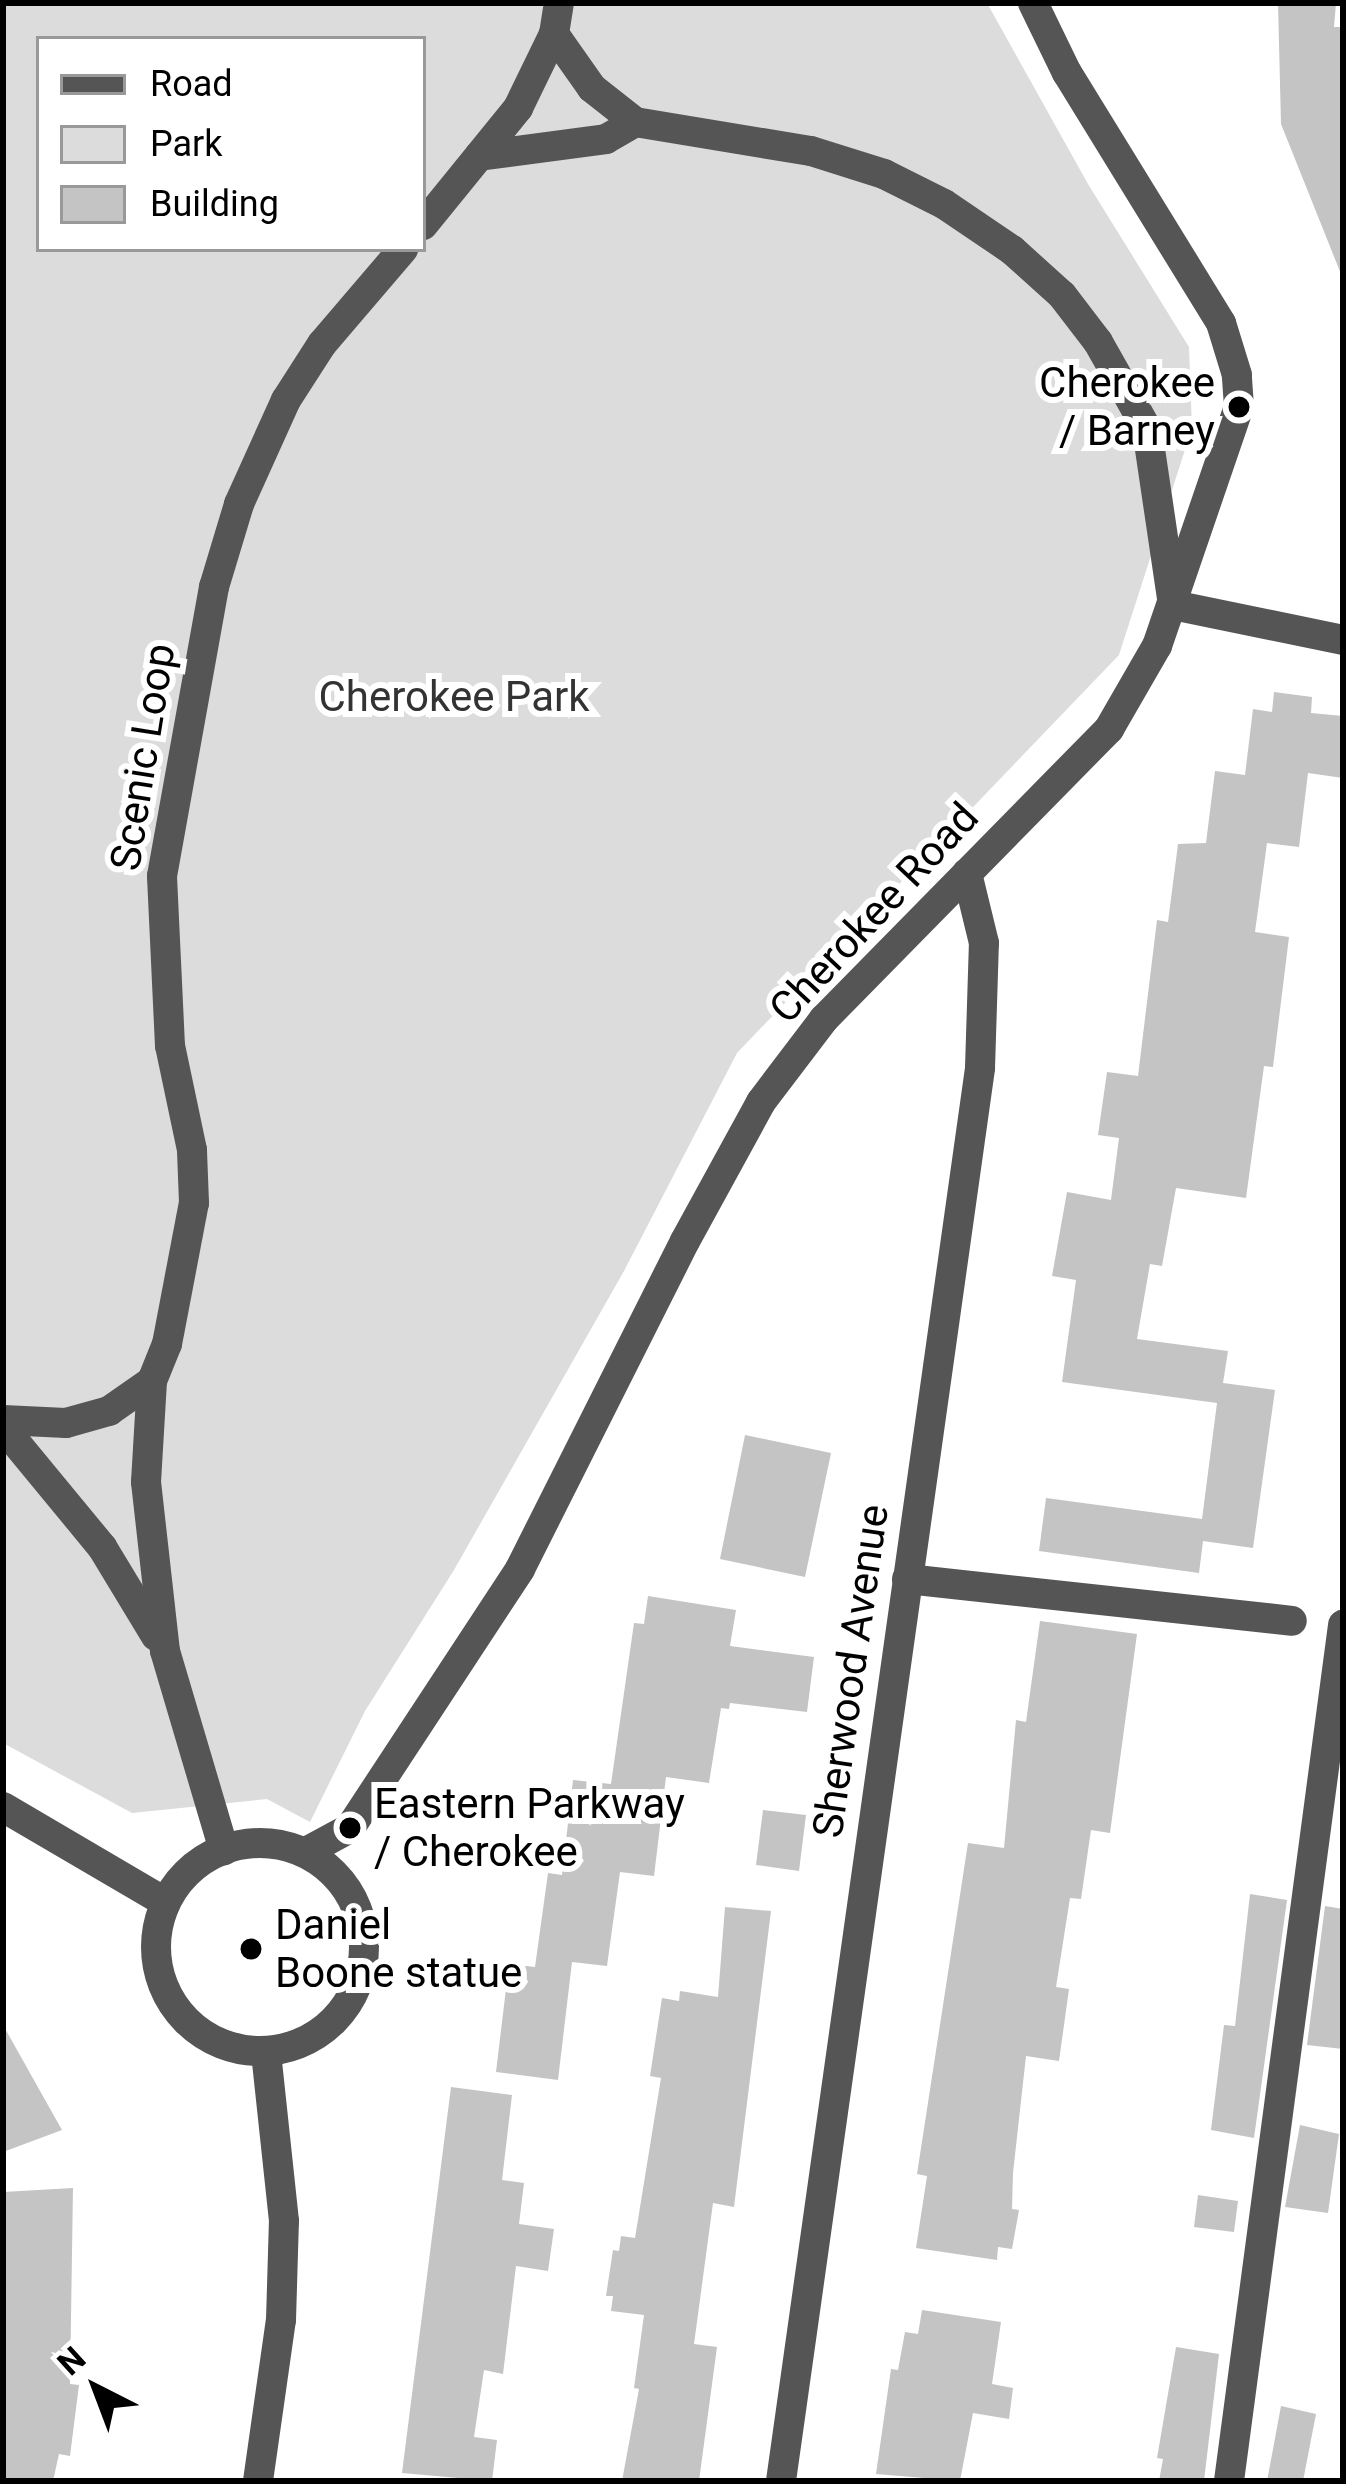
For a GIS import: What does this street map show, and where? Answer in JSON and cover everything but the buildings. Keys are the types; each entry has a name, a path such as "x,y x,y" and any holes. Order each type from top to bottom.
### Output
{"street":[{"name":"Cherokee Road","path":"306,1852 350,1828 520,1569 685,1241 761,1102 824,1019 1108,729 1157,646 1239,406 1237,375 1221,323 1067,73 1033,3"},
{"path":"556,18 592,88 635,122 811,151 884,175 944,204 1012,250 1062,295 1098,342 1148,429 1173,605 1343,640"},
{"path":"426,221 518,108 556,18"},
{"path":"479,156 606,139 635,122"},
{"name":"Scenic Loop","path":"165,1651 147,1508 152,1381 167,1344 194,1203 192,1150 170,1046 162,876 214,586 239,504 286,400 322,344 401,252"},
{"name":"Sherwood Avenue","path":"781,2481 980,1068 984,943 967,873"},
{"path":"3,1423 87,1418 126,1403 152,1381"},
{"path":"3,1423 102,1547 165,1651 224,1850"},
{"path":"907,1579 1292,1621"},
{"path":"1228,2481 1343,1625"},
{"path":"3,1807 165,1902"},
{"path":"257,1842 306,1852 340,1877 363,1924 362,1974 343,2012 304,2043 266,2052 224,2046 194,2030 163,1988 154,1947 165,1902 186,1872 224,1850 257,1842"},
{"path":"258,2481 281,2320 284,2221 266,2052"}],"green space":[{"name":"Cherokee Park","path":"3,3 987,3 1088,184 1189,347 1192,428 1119,655 737,1053 624,1271 454,1570 365,1711 310,1822 267,1799 132,1813 3,1743"}],"place":[{"name":"Cherokee / Barney","path":"1239,407"},
{"name":"Eastern Parkway / Cherokee","path":"350,1828"},
{"name":"Daniel Boone statue","path":"251,1949"}]}
